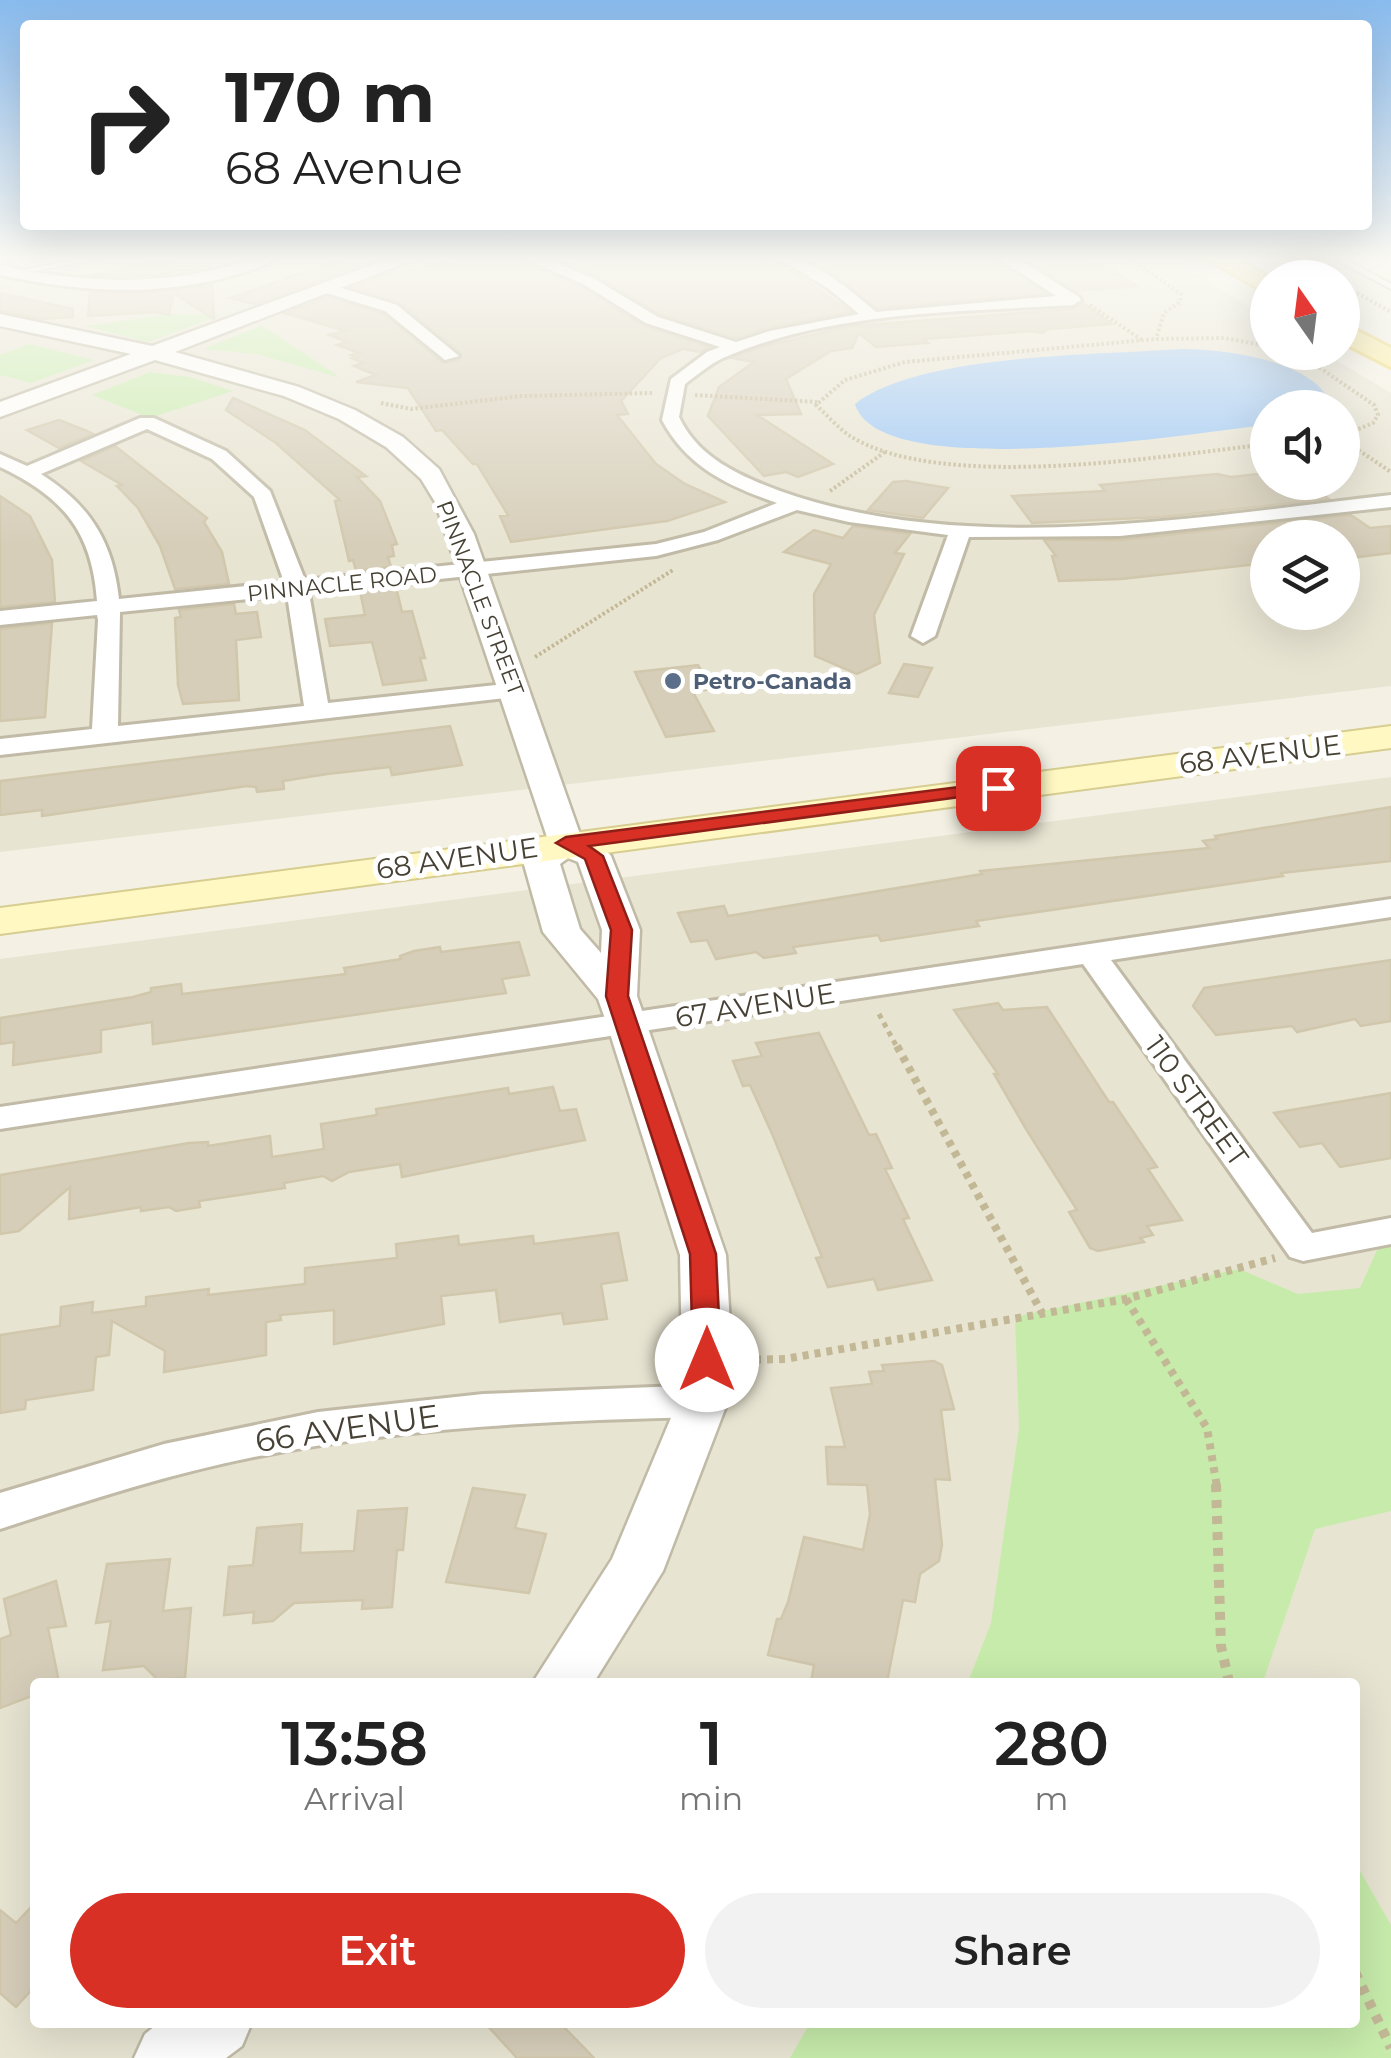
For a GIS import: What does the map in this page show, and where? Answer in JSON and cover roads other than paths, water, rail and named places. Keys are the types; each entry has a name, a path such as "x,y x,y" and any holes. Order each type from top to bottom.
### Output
{"main road":[{"name":"68 AVENUE","path":"0,922 566,843 1391,737"}],"street":[{"name":"PINNACLE STREET","path":"149,355 276,387 361,420 430,474 448,506 473,571 566,843"},
{"path":"714,355 682,378 673,393 669,416 685,445 707,464 850,516 960,532 1071,534 1391,502"},
{"path":"0,410 153,356"},
{"path":"26,473 147,422 218,455 263,496 298,588 316,711"},
{"path":"0,460 26,473 80,515 102,554 107,607 104,734"},
{"name":"PINNACLE ROAD","path":"0,618 656,550 711,536 806,502"},
{"path":"923,636 960,532"},
{"path":"0,747 515,690"},
{"path":"565,1678 635,1572 705,1380 703,1254 622,1010 622,930 593,856 566,843 540,862 562,932 622,1010"},
{"name":"67 AVENUE","path":"0,1118 622,1010 1091,954 1391,908"},
{"name":"110 STREET","path":"1091,954 1304,1248 1391,1231"},
{"name":"66 AVENUE","path":"0,1511 118,1474 263,1438 705,1380"},
{"path":"169,2058 210,2028"}],"water":[{"path":"1075,355 1244,355 1250,356 1250,370 1294,370 1322,390 1250,390 1250,427 1044,448 978,449 920,443 877,429 855,404 883,388 921,375 1011,360"}],"place":[{"name":"Petro-Canada","path":"673,681"}]}
